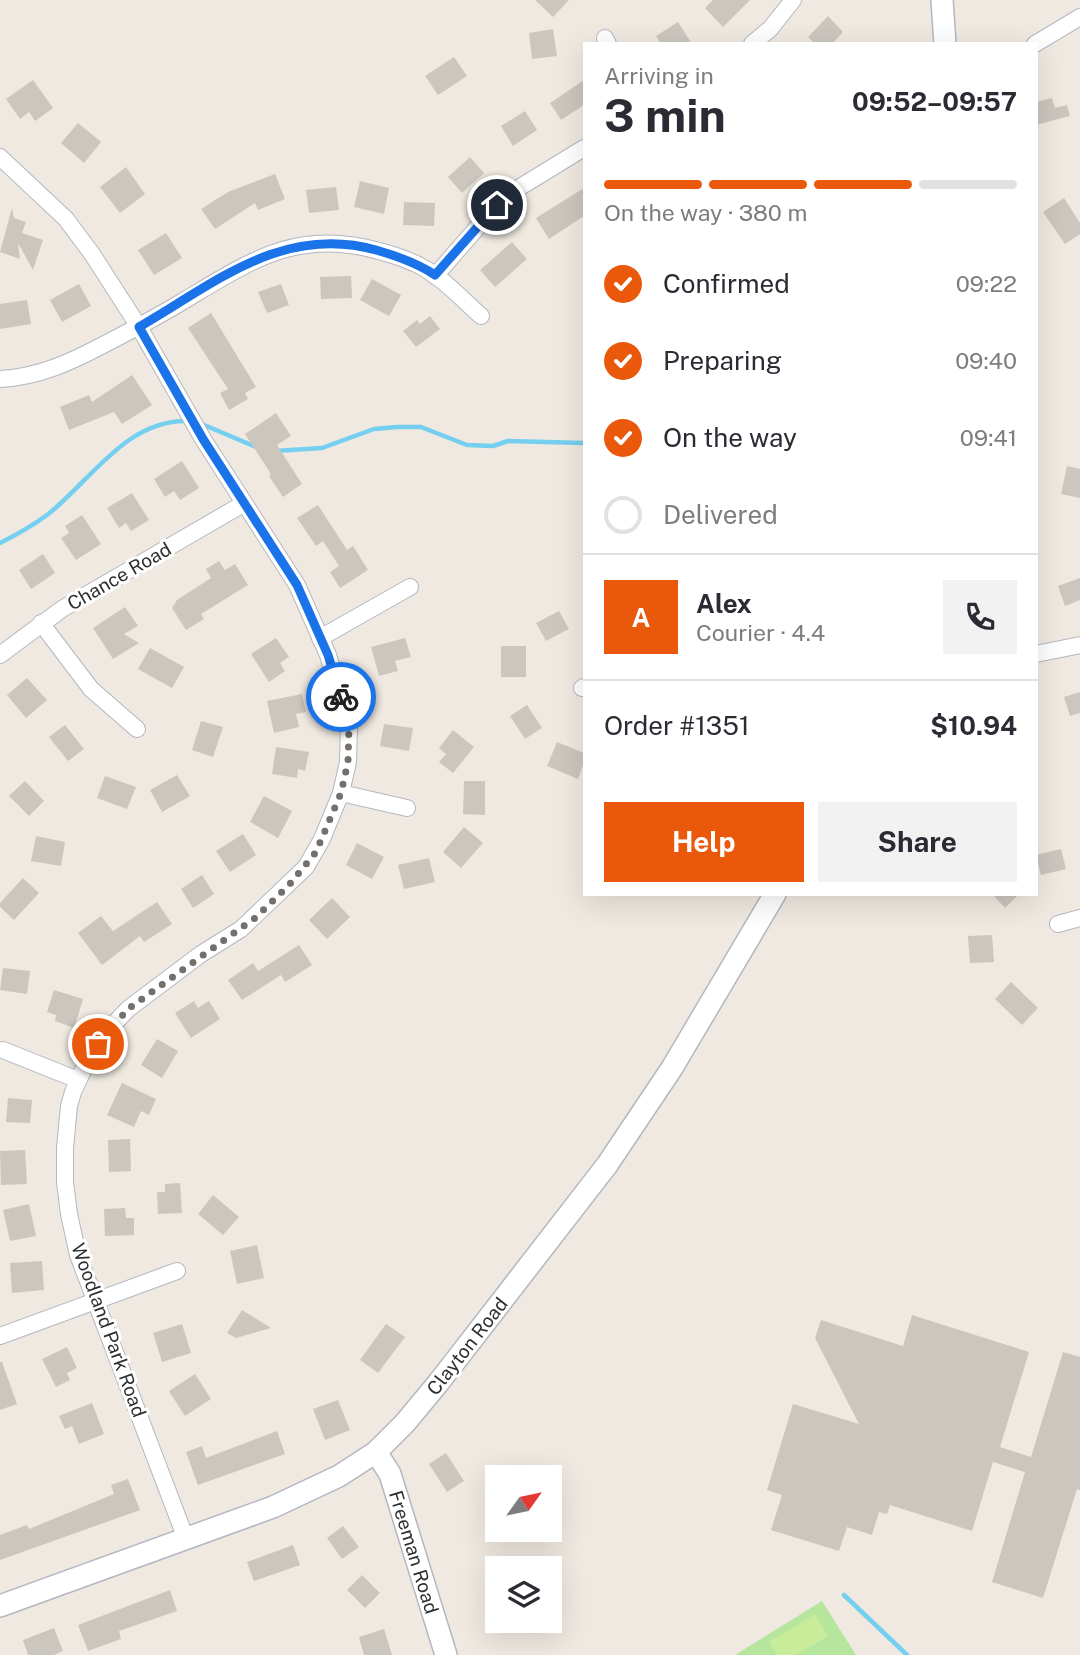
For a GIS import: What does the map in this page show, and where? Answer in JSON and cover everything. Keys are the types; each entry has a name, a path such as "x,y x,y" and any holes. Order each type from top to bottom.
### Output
{"street":[{"path":"754,42 770,29 793,0"},
{"path":"942,0 945,42"},
{"path":"1038,42 1080,17"},
{"path":"435,275 497,205 517,189 583,149"},
{"name":"Woodland Park Road","path":"0,157 66,219 139,327 192,421 297,585 328,655 349,726 348,762 341,793 316,852 289,885 241,929 201,954 128,1009 98,1044 78,1080 68,1116 65,1182 78,1255 187,1539"},
{"path":"0,379 43,373 139,327 236,269 294,246 327,243 357,245 394,255 435,275 481,316"},
{"name":"Chance Road","path":"0,655 41,623 243,504"},
{"path":"320,638 410,587"},
{"path":"41,623 91,689 137,729"},
{"path":"1038,654 1080,645"},
{"path":"341,793 407,808"},
{"name":"Clayton Road","path":"0,1606 300,1496 339,1476 376,1452 405,1423 439,1382 607,1165 679,1058 774,896"},
{"path":"1058,924 1080,918"},
{"path":"3,1050 78,1080"},
{"path":"0,1336 177,1271"},
{"name":"Freeman Road","path":"376,1452 390,1474 446,1655"}],"green space":[{"path":"822,1601 856,1655 735,1655"},
{"path":"815,1614 828,1636 796,1655 777,1655 769,1642"}],"building":[{"path":"535,0 569,0 553,17"},
{"path":"713,0 750,0 723,27 705,8"},
{"path":"828,16 843,32 834,42 813,42 808,37"},
{"path":"678,22 691,42 660,42 656,36"},
{"path":"553,29 557,56 532,59 529,33"},
{"path":"454,57 467,76 438,95 425,76"},
{"path":"33,80 53,108 35,121 29,112 20,119 6,99"},
{"path":"583,81 583,106 561,120 550,103"},
{"path":"1052,98 1055,108 1067,105 1070,116 1038,124 1038,102"},
{"path":"525,111 537,130 513,146 501,126"},
{"path":"78,123 101,142 84,163 61,143"},
{"path":"470,157 484,173 462,193 448,177"},
{"path":"126,167 145,194 120,213 100,187"},
{"path":"275,174 285,199 258,210 255,203 215,229 201,209 228,192"},
{"path":"360,181 389,188 384,214 354,207"},
{"path":"336,187 339,210 309,213 306,190"},
{"path":"583,189 583,217 549,239 536,218"},
{"path":"1064,198 1080,223 1080,234 1065,244 1043,212"},
{"path":"404,202 435,203 434,226 403,225"},
{"path":"12,208 14,218 26,222 22,233 43,240 33,270 18,243 20,259 0,252"},
{"path":"166,233 182,258 154,275 138,250"},
{"path":"512,242 527,259 495,287 480,270"},
{"path":"351,276 352,298 321,299 320,277"},
{"path":"372,279 401,295 389,316 360,300"},
{"path":"79,284 91,306 62,322 50,300"},
{"path":"281,284 289,305 267,313 258,292"},
{"path":"27,300 31,324 0,329 0,304"},
{"path":"211,313 256,387 245,393 248,399 229,410 220,393 228,389 188,328"},
{"path":"430,316 440,329 416,347 403,331 417,320 420,324"},
{"path":"132,375 152,405 122,424 114,412 69,430 60,407 89,395 92,402"},
{"path":"276,413 291,436 277,445 302,484 283,497 245,434"},
{"path":"182,461 199,488 180,500 174,491 165,497 154,479"},
{"path":"1067,466 1080,469 1080,498 1061,494"},
{"path":"132,493 149,520 131,531 126,523 119,528 107,508"},
{"path":"318,505 347,550 353,546 368,570 340,588 330,572 339,566 323,541 316,546 297,518"},
{"path":"82,515 101,544 76,560 61,538 69,533 65,526"},
{"path":"43,554 55,573 31,589 19,570"},
{"path":"219,561 225,570 235,564 248,585 201,614 204,619 186,630 172,608 177,600 211,578 206,569"},
{"path":"1080,578 1080,600 1065,606 1058,586"},
{"path":"125,607 138,626 124,634 139,643 113,659 93,628"},
{"path":"559,611 569,629 546,641 536,623"},
{"path":"276,638 289,657 280,663 285,671 269,682 251,654"},
{"path":"405,638 411,657 395,661 398,671 379,676 371,647"},
{"path":"501,646 526,646 526,677 501,677"},
{"path":"150,648 184,667 172,688 138,669"},
{"path":"27,678 47,700 26,718 7,695"},
{"path":"1080,692 1080,713 1070,716 1064,697"},
{"path":"302,694 306,712 296,714 299,727 274,733 267,701"},
{"path":"527,705 542,728 525,739 510,716"},
{"path":"201,721 223,727 213,757 192,750"},
{"path":"384,724 413,728 409,751 380,746"},
{"path":"65,725 84,749 68,761 49,737"},
{"path":"453,730 474,747 453,773 439,762 446,754 439,748"},
{"path":"557,742 583,753 583,765 578,779 547,766"},
{"path":"276,747 309,752 305,771 298,769 297,778 272,774"},
{"path":"177,775 190,796 162,812 150,790"},
{"path":"105,776 136,787 127,809 97,798"},
{"path":"25,781 44,801 29,816 9,796"},
{"path":"464,781 485,781 485,815 463,814"},
{"path":"264,796 292,811 278,838 250,822"},
{"path":"464,827 483,843 461,868 443,852"},
{"path":"243,834 256,855 230,872 216,851"},
{"path":"36,836 65,842 61,866 31,861"},
{"path":"357,843 384,857 372,879 346,865"},
{"path":"1061,849 1066,869 1041,875 1038,855"},
{"path":"429,858 435,882 404,889 398,865"},
{"path":"202,875 214,894 193,908 181,889"},
{"path":"23,878 39,893 14,920 0,907 0,903"},
{"path":"994,896 1017,896 1005,908"},
{"path":"332,898 350,917 327,939 309,920"},
{"path":"157,902 172,924 144,942 140,936 102,965 78,933 101,916 113,931"},
{"path":"992,935 994,962 970,963 968,936"},
{"path":"299,945 312,965 285,982 281,975 242,1000 228,980 253,963 258,971"},
{"path":"3,968 30,971 27,994 0,990"},
{"path":"1011,982 1038,1008 1022,1025 995,999"},
{"path":"54,990 83,999 74,1028 55,1021 56,1015 47,1012"},
{"path":"194,1001 198,1008 209,1001 220,1019 191,1038 175,1013"},
{"path":"157,1039 178,1051 162,1078 141,1065"},
{"path":"122,1083 156,1099 149,1115 141,1111 134,1127 107,1115"},
{"path":"8,1098 32,1100 30,1123 6,1122"},
{"path":"130,1139 131,1171 109,1172 108,1140"},
{"path":"25,1150 27,1184 1,1185 0,1151"},
{"path":"180,1183 182,1213 158,1214 157,1192 165,1192 165,1184"},
{"path":"213,1195 239,1217 223,1235 198,1214"},
{"path":"29,1204 36,1236 10,1241 3,1210"},
{"path":"125,1208 126,1218 134,1218 134,1235 105,1236 104,1209"},
{"path":"257,1245 264,1278 237,1284 230,1251"},
{"path":"42,1261 44,1290 12,1293 10,1263"},
{"path":"242,1310 271,1328 236,1338 227,1333"},
{"path":"912,1315 1029,1352 1000,1447 1031,1457 1063,1352 1080,1357 1080,1490 1077,1489 1043,1598 992,1582 1025,1472 993,1462 972,1531 890,1505 887,1514 879,1512 872,1535 847,1527 839,1551 771,1530 782,1495 767,1490 793,1404 859,1424 815,1338 821,1320 903,1346"},
{"path":"182,1324 191,1353 162,1362 153,1333"},
{"path":"386,1324 405,1337 378,1373 360,1360"},
{"path":"67,1347 77,1368 67,1373 70,1380 56,1387 42,1359"},
{"path":"0,1362 17,1404 0,1410"},
{"path":"195,1374 211,1399 185,1416 169,1391"},
{"path":"338,1400 350,1430 325,1440 313,1409"},
{"path":"92,1403 104,1434 79,1444 72,1426 65,1429 59,1416"},
{"path":"277,1431 285,1454 198,1485 186,1452 202,1446 206,1458"},
{"path":"446,1453 464,1481 447,1492 429,1464"},
{"path":"128,1479 140,1510 0,1560 0,1535 27,1525 29,1529 114,1494 111,1485"},
{"path":"343,1526 359,1547 342,1559 327,1538"},
{"path":"293,1545 300,1565 254,1581 247,1562"},
{"path":"362,1575 380,1593 365,1608 347,1590"},
{"path":"170,1590 177,1611 119,1631 121,1639 88,1651 78,1625"},
{"path":"54,1628 63,1651 54,1655 28,1655 23,1640"},
{"path":"384,1629 392,1655 364,1655 359,1637"}],"waterway":[{"path":"0,543 47,515 127,441 166,423 188,421"},
{"path":"197,422 256,447"},
{"path":"275,451 322,448 374,429 397,427 421,427 467,445 493,446 508,441 583,443"},
{"path":"844,1595 907,1655"}],"way so far":[{"path":"98,1044 128,1009 201,954 255,918 306,867 322,839 345,778 349,726 341,697"}],"route":[{"path":"341,697 328,655 297,585 203,439 139,327 226,274 294,246 327,243 357,245 394,255 435,275 497,205"}]}
